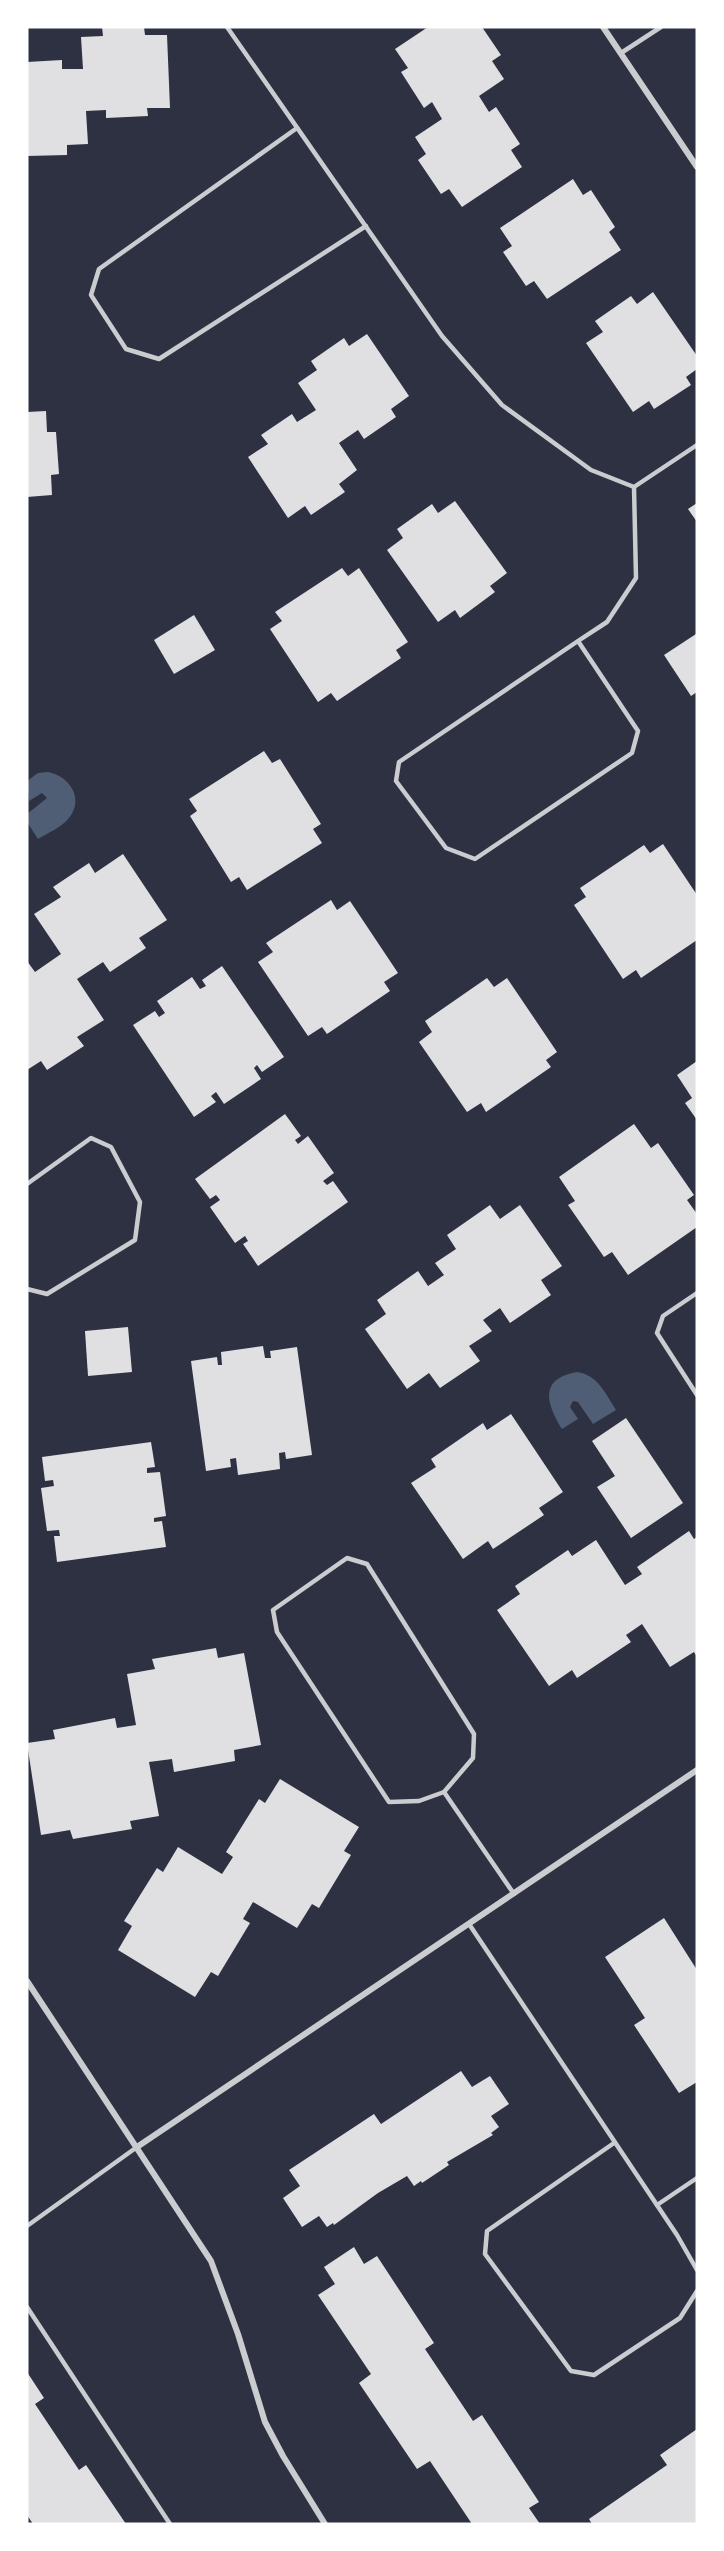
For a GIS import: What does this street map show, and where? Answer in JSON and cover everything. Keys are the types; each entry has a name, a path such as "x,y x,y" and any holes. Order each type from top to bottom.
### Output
{"street":[{"path":"603,27 697,167"},
{"path":"137,2147 697,1770"},
{"path":"27,1981 211,2261 238,2334 265,2422 325,2524"}],"lane":[{"path":"227,27 442,336 502,405 591,470 634,487"},
{"path":"621,53 661,27"},
{"path":"297,129 99,269 91,295 126,349 159,359 366,226"},
{"path":"634,487 697,445"},
{"path":"578,641 638,731 632,753 475,860 446,848 396,781 399,762 578,641 607,622 636,578 634,487"},
{"path":"27,1184 91,1138 111,1147 140,1202 135,1240 47,1294 27,1289"},
{"path":"697,1293 663,1316 657,1333 697,1395"},
{"path":"348,1558 367,1564 474,1734 473,1758 444,1792 419,1801 388,1802 277,1632 273,1610 348,1558"},
{"path":"444,1792 514,1894"},
{"path":"469,1924 657,2205 697,2270"},
{"path":"614,2143 487,2231 485,2254 571,2371 594,2375 680,2318 697,2291"},
{"path":"27,2226 137,2147"},
{"path":"657,2205 697,2178"},
{"path":"27,2307 170,2524"}],"water":[{"path":"38,773 56,774 68,783 75,796 74,810 59,827 38,839 27,822 27,814 47,798 42,793 29,801 27,781"},
{"path":"577,1372 596,1381 616,1410 593,1424 578,1402 573,1401 570,1407 578,1419 562,1429 553,1411 549,1394 556,1380"}],"building":[{"path":"102,27 144,27 145,35 167,35 170,108 147,108 148,116 106,118 106,110 86,111 88,144 67,145 67,155 27,156 27,62 62,60 62,69 83,69 81,37 103,36"},
{"path":"428,27 482,27 501,55 492,61 504,79 479,96 489,112 496,107 520,144 511,150 522,167 462,207 449,189 441,194 418,160 426,154 415,137 442,119 432,102 424,108 401,72 408,68 395,49"},
{"path":"573,179 583,195 591,190 615,227 609,232 621,250 547,299 534,281 526,286 503,252 512,246 500,228"},
{"path":"653,292 697,356 697,369 686,377 691,385 654,409 649,401 633,412 586,343 603,332 595,321 631,296 637,304"},
{"path":"367,334 409,396 391,409 396,417 364,439 358,430 339,443 357,470 339,484 345,492 311,515 305,506 288,518 248,457 268,444 261,435 292,414 297,422 316,410 298,383 317,370 311,361 344,338 349,346"},
{"path":"46,411 47,432 56,432 59,474 51,475 52,495 27,497 27,412"},
{"path":"455,501 507,573 490,586 495,592 460,618 455,610 438,622 387,550 403,538 397,529 432,504 438,513"},
{"path":"697,503 697,522 688,509"},
{"path":"342,568 348,576 359,568 408,642 396,650 401,658 337,701 331,693 318,702 270,629 282,621 275,612"},
{"path":"194,615 215,650 174,674 154,640"},
{"path":"696,634 697,692 691,696 664,655"},
{"path":"264,751 272,763 280,759 321,824 313,829 322,843 247,890 239,877 231,882 190,816 197,811 189,799"},
{"path":"663,844 697,895 697,940 641,978 636,970 623,979 574,905 586,897 580,888 644,845 650,853"},
{"path":"123,854 167,920 139,938 146,948 110,972 103,962 77,979 104,1020 77,1037 84,1046 47,1070 41,1061 27,1070 27,961 35,972 61,954 34,914 61,897 53,887 89,863 95,873"},
{"path":"331,900 337,910 350,901 398,973 384,982 390,991 327,1034 322,1027 308,1036 258,962 273,952 266,943"},
{"path":"222,966 284,1057 262,1072 257,1065 254,1068 261,1079 224,1104 216,1092 211,1096 216,1102 194,1117 133,1025 155,1011 159,1017 165,1013 157,1001 192,977 200,989 206,986 202,980"},
{"path":"487,978 494,987 507,978 557,1052 546,1060 551,1067 486,1112 481,1103 467,1112 419,1042 432,1032 425,1021"},
{"path":"697,1061 697,1120 685,1103 692,1098 677,1075"},
{"path":"285,1114 301,1136 295,1140 298,1144 308,1136 334,1173 323,1181 327,1185 333,1181 348,1202 258,1266 243,1244 248,1241 245,1236 235,1243 210,1207 220,1200 216,1195 210,1199 195,1179"},
{"path":"634,1124 651,1148 658,1143 694,1195 687,1200 697,1214 697,1227 628,1275 612,1252 604,1257 568,1205 575,1201 559,1177"},
{"path":"490,1205 500,1219 520,1205 562,1266 541,1280 551,1295 510,1323 500,1308 483,1320 492,1331 469,1346 480,1361 440,1388 429,1373 407,1389 365,1329 386,1314 377,1300 418,1271 428,1286 444,1275 435,1263 456,1249 447,1235"},
{"path":"128,1327 132,1372 88,1376 85,1331"},
{"path":"263,1346 265,1358 271,1358 270,1351 297,1347 312,1455 286,1459 285,1452 279,1453 280,1469 238,1475 236,1458 230,1459 231,1467 206,1471 191,1361 217,1357 218,1365 222,1365 221,1352"},
{"path":"511,1414 563,1492 539,1508 544,1515 493,1549 488,1541 463,1559 411,1483 436,1467 431,1459 483,1423 487,1430"},
{"path":"626,1418 683,1503 631,1538 597,1487 615,1476 592,1441"},
{"path":"151,1442 155,1467 147,1468 147,1473 160,1472 166,1516 154,1518 154,1522 162,1521 166,1547 57,1562 54,1536 60,1536 59,1530 47,1531 41,1488 54,1486 53,1480 45,1481 42,1457"},
{"path":"689,1531 694,1539 697,1537 697,1657 694,1652 670,1667 642,1624 626,1635 631,1642 577,1678 572,1670 549,1686 497,1610 520,1594 515,1586 568,1550 572,1556 596,1540 625,1585 642,1574 637,1567"},
{"path":"216,1648 218,1658 244,1653 261,1745 234,1750 235,1761 174,1772 172,1759 149,1762 159,1816 130,1821 132,1829 73,1839 70,1830 41,1835 27,1743 55,1739 53,1730 115,1718 117,1728 136,1725 127,1674 155,1669 152,1659"},
{"path":"280,1779 359,1827 344,1851 351,1855 319,1908 312,1904 297,1928 253,1902 243,1919 250,1923 218,1976 211,1972 195,1997 118,1950 132,1926 124,1921 157,1868 163,1872 178,1847 222,1874 233,1857 226,1852 259,1799 265,1803"},
{"path":"664,1918 697,1970 697,2082 679,2093 634,2025 645,2018 605,1957"},
{"path":"461,2071 472,2087 490,2076 509,2104 491,2116 499,2127 491,2133 493,2135 447,2162 449,2165 422,2183 421,2181 414,2186 407,2176 378,2193 334,2225 333,2223 327,2227 319,2216 302,2227 283,2198 300,2186 289,2170 374,2114 381,2124"},
{"path":"354,2247 364,2264 377,2256 434,2343 425,2349 473,2421 482,2415 539,2502 529,2508 540,2524 472,2524 430,2461 417,2469 359,2383 371,2374 318,2295 335,2284 324,2267"},
{"path":"27,2372 44,2398 35,2404 79,2470 86,2465 126,2524 33,2524 27,2515"},
{"path":"697,2429 697,2524 592,2524 589,2519 667,2465 660,2455"}]}
